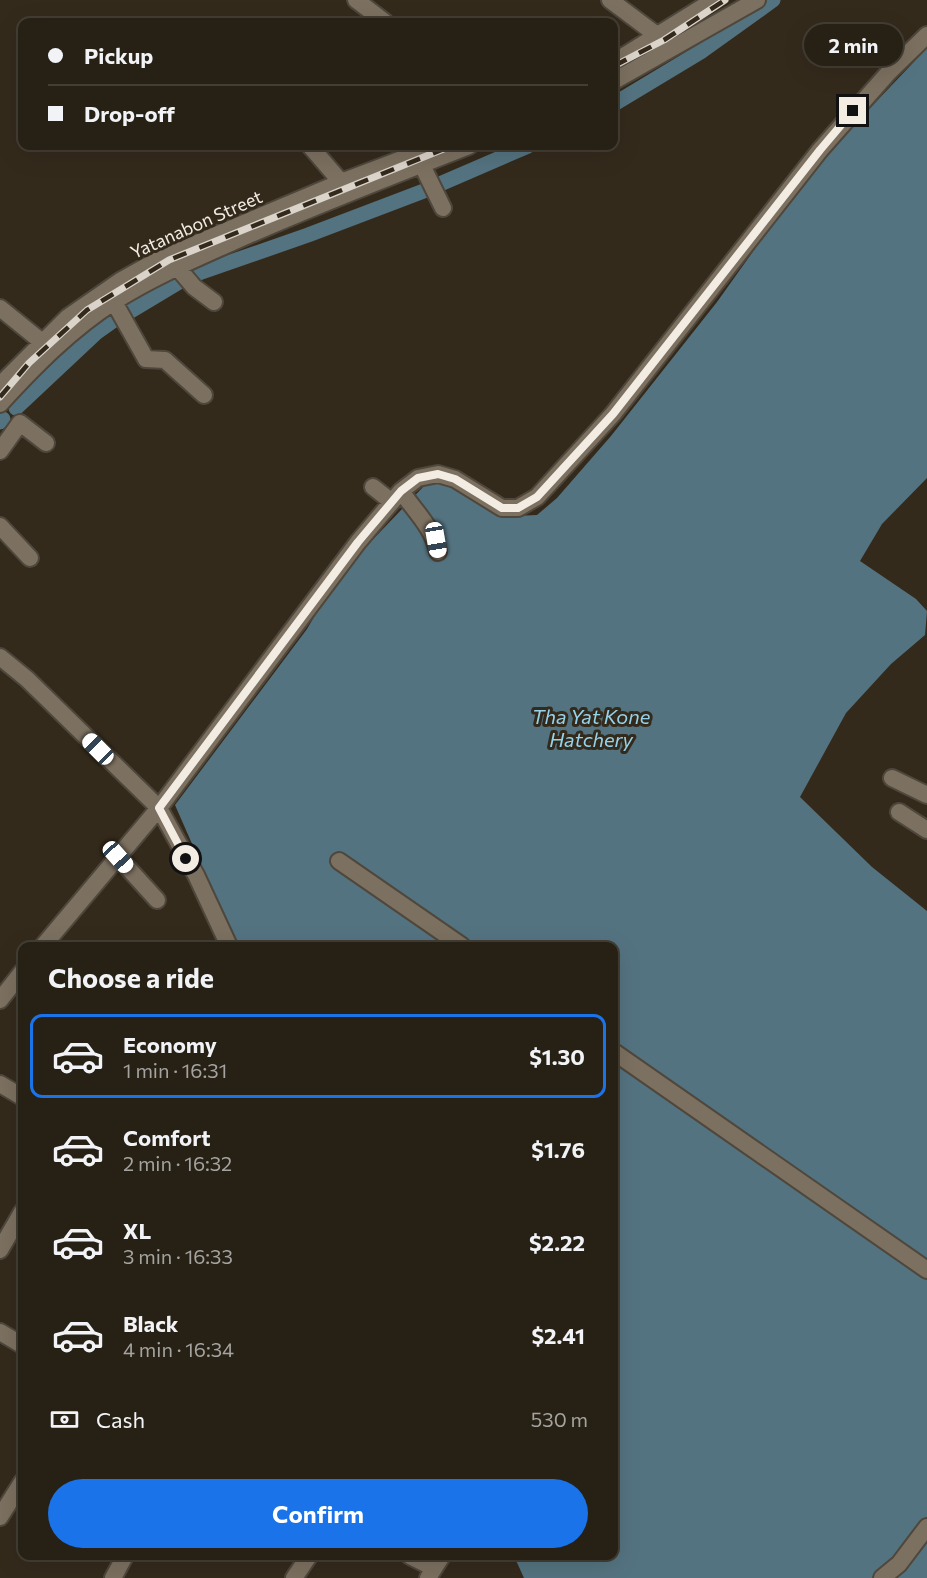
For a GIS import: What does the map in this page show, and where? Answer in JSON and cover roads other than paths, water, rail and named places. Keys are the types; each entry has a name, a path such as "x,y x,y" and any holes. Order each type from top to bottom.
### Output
{"street":[{"path":"356,0 380,18"},
{"path":"610,0 658,36"},
{"path":"618,60 714,0"},
{"path":"618,79 757,0"},
{"path":"46,942 159,808 358,542 397,497 418,478 438,474 455,479 502,508 518,508 537,497 613,414 820,150 889,72 927,35"},
{"path":"313,150 344,189"},
{"name":"Yatanabon Street","path":"0,385 42,342 83,305 161,258 262,222 419,159 431,150"},
{"path":"443,208 419,159 454,150"},
{"path":"0,451 7,412 54,348 114,302 262,222"},
{"path":"177,267 194,287 214,302"},
{"path":"114,302 146,359 165,360 204,395"},
{"path":"0,308 42,342"},
{"path":"7,412 46,443"},
{"path":"373,487 397,497 430,530 438,552"},
{"path":"0,526 30,558"},
{"path":"0,657 27,679 159,808 196,875 227,942"},
{"path":"892,778 927,795"},
{"path":"898,812 927,830"},
{"path":"118,857 157,900"},
{"path":"339,861 456,942"},
{"path":"0,1000 18,977"},
{"path":"618,1055 927,1270"},
{"path":"0,1084 18,1094"},
{"path":"0,1250 18,1219"},
{"path":"0,1332 18,1343"},
{"path":"0,1517 18,1488"},
{"path":"882,1578 899,1564 927,1527"},
{"path":"113,1578 123,1560"},
{"path":"294,1578 306,1560"},
{"path":"419,1560 435,1567"}],"water":[{"name":"Tha Yat Kone Hatchery","path":"927,48 927,478 882,524 860,561 916,599 927,611 925,635 891,664 846,713 800,797 872,867 927,911 927,1578 524,1578 516,1560 618,1560 618,942 235,942 175,805 307,629 338,576 424,486 444,479 515,516 537,515 557,498 611,436 717,302 789,201 836,144"}],"waterway":[{"path":"618,102 702,51 773,0"},
{"path":"440,184 519,150"},
{"path":"199,273 429,189"},
{"path":"129,312 179,282"},
{"path":"16,408 97,332 114,320"},
{"path":"0,422 3,419"}],"railway":[{"path":"618,64 664,40 725,0"},
{"path":"0,397 29,363 87,310 169,260 441,150"}]}
